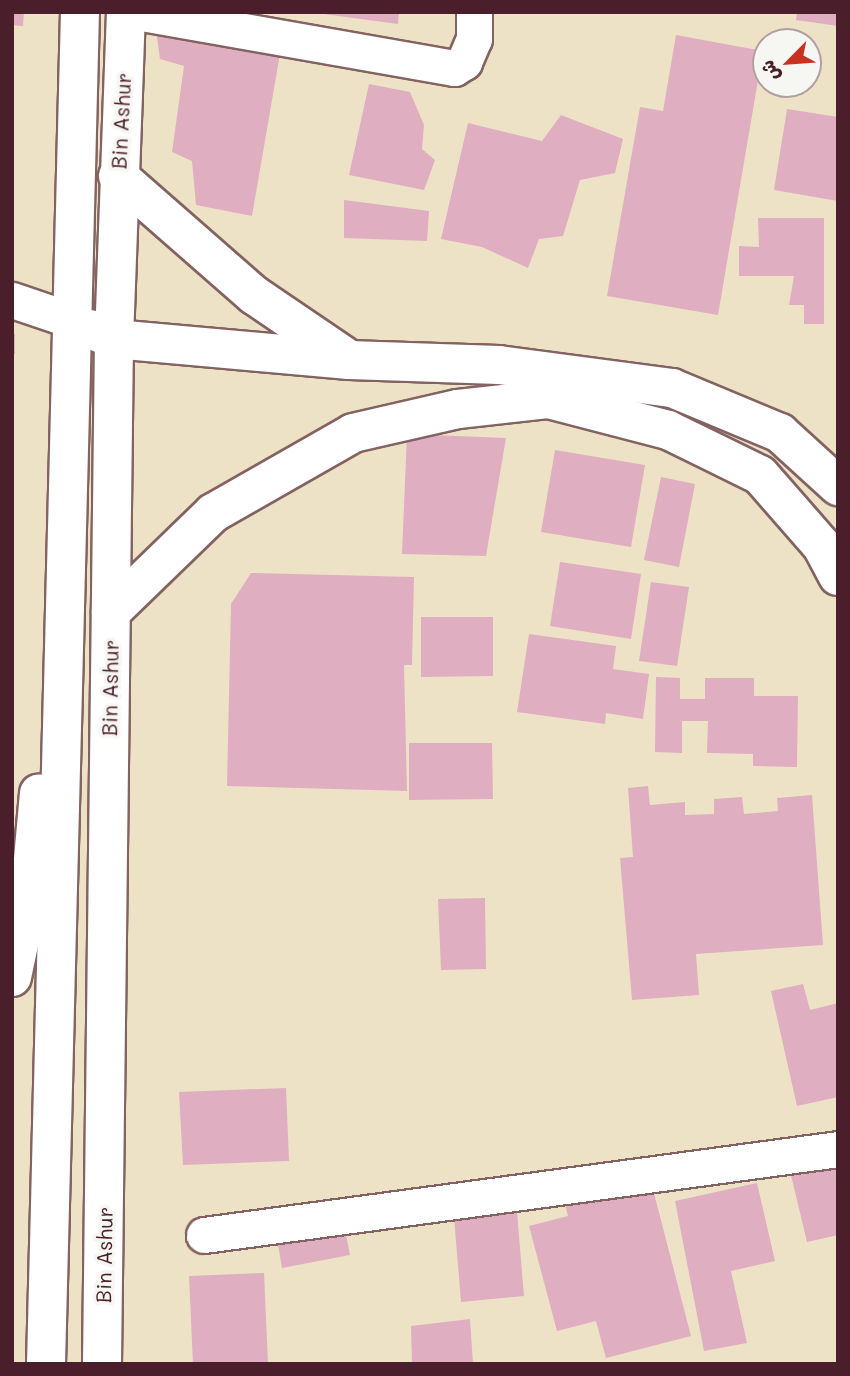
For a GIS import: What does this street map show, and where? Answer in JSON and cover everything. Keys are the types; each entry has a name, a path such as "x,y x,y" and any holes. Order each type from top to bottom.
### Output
{"main road":[{"path":"46,1364 69,548 68,319 80,12"},
{"name":"Bin Ashur","path":"102,1364 114,339 125,12"},
{"path":"118,176 254,295 349,360"},
{"path":"68,319 114,339 349,360 499,365 672,388 780,433 838,486"},
{"path":"111,612 213,513 354,433 458,409 549,399 668,430 760,475 822,546 838,576"},
{"path":"12,977 30,892 69,548"}],"street":[{"path":"136,12 454,68 474,39 474,12"},
{"path":"12,300 68,319"},
{"path":"204,1235 838,1149"}],"building":[{"path":"12,12 24,12 23,26 12,25"},
{"path":"309,12 399,12 398,24"},
{"path":"797,12 838,12 838,26 796,20"},
{"path":"155,23 281,48 252,216 196,205 192,161 172,152 184,66 160,59"},
{"path":"676,35 752,49 752,98 755,98 718,315 607,296 640,107 663,111"},
{"path":"369,84 410,92 424,125 422,149 435,160 424,190 349,175"},
{"path":"787,109 838,117 838,201 774,190"},
{"path":"561,115 623,139 615,173 580,180 563,236 539,239 528,268 482,247 441,239 468,123 542,141"},
{"path":"344,200 429,211 427,241 344,238"},
{"path":"758,218 824,218 824,324 804,324 804,305 789,305 794,276 739,276 739,246 759,247"},
{"path":"12,334 15,334 15,354 12,354"},
{"path":"407,434 506,438 486,556 402,554"},
{"path":"555,450 645,465 631,547 541,532"},
{"path":"661,477 695,484 679,567 644,560"},
{"path":"560,562 641,574 631,639 550,626"},
{"path":"251,573 414,577 412,665 404,665 407,791 227,786 231,604"},
{"path":"651,582 689,587 677,666 639,661"},
{"path":"421,617 493,617 493,676 421,677"},
{"path":"529,634 616,646 613,669 649,674 643,719 606,713 605,724 517,712"},
{"path":"656,677 680,678 680,699 705,699 705,678 754,678 754,696 798,696 797,767 753,766 753,754 707,753 708,721 682,721 682,753 655,752"},
{"path":"409,743 492,743 493,799 409,800"},
{"path":"648,786 650,805 685,802 685,815 714,814 714,799 742,797 744,814 778,811 777,798 812,795 823,945 696,954 699,995 632,1000 620,858 633,857 628,788"},
{"path":"485,898 486,969 441,970 438,899"},
{"path":"803,984 810,1010 838,1003 838,1097 797,1106 771,991"},
{"path":"286,1088 289,1161 183,1165 179,1092"},
{"path":"838,1160 838,1235 807,1242 790,1171"},
{"path":"649,1174 691,1336 606,1358 596,1321 557,1331 529,1226 568,1216 563,1197"},
{"path":"757,1183 775,1261 731,1271 747,1343 704,1351 675,1201"},
{"path":"516,1200 524,1296 461,1302 453,1205"},
{"path":"343,1220 350,1255 282,1268 276,1233"},
{"path":"264,1273 268,1364 193,1364 189,1276"},
{"path":"470,1319 473,1364 412,1364 411,1326"}]}
